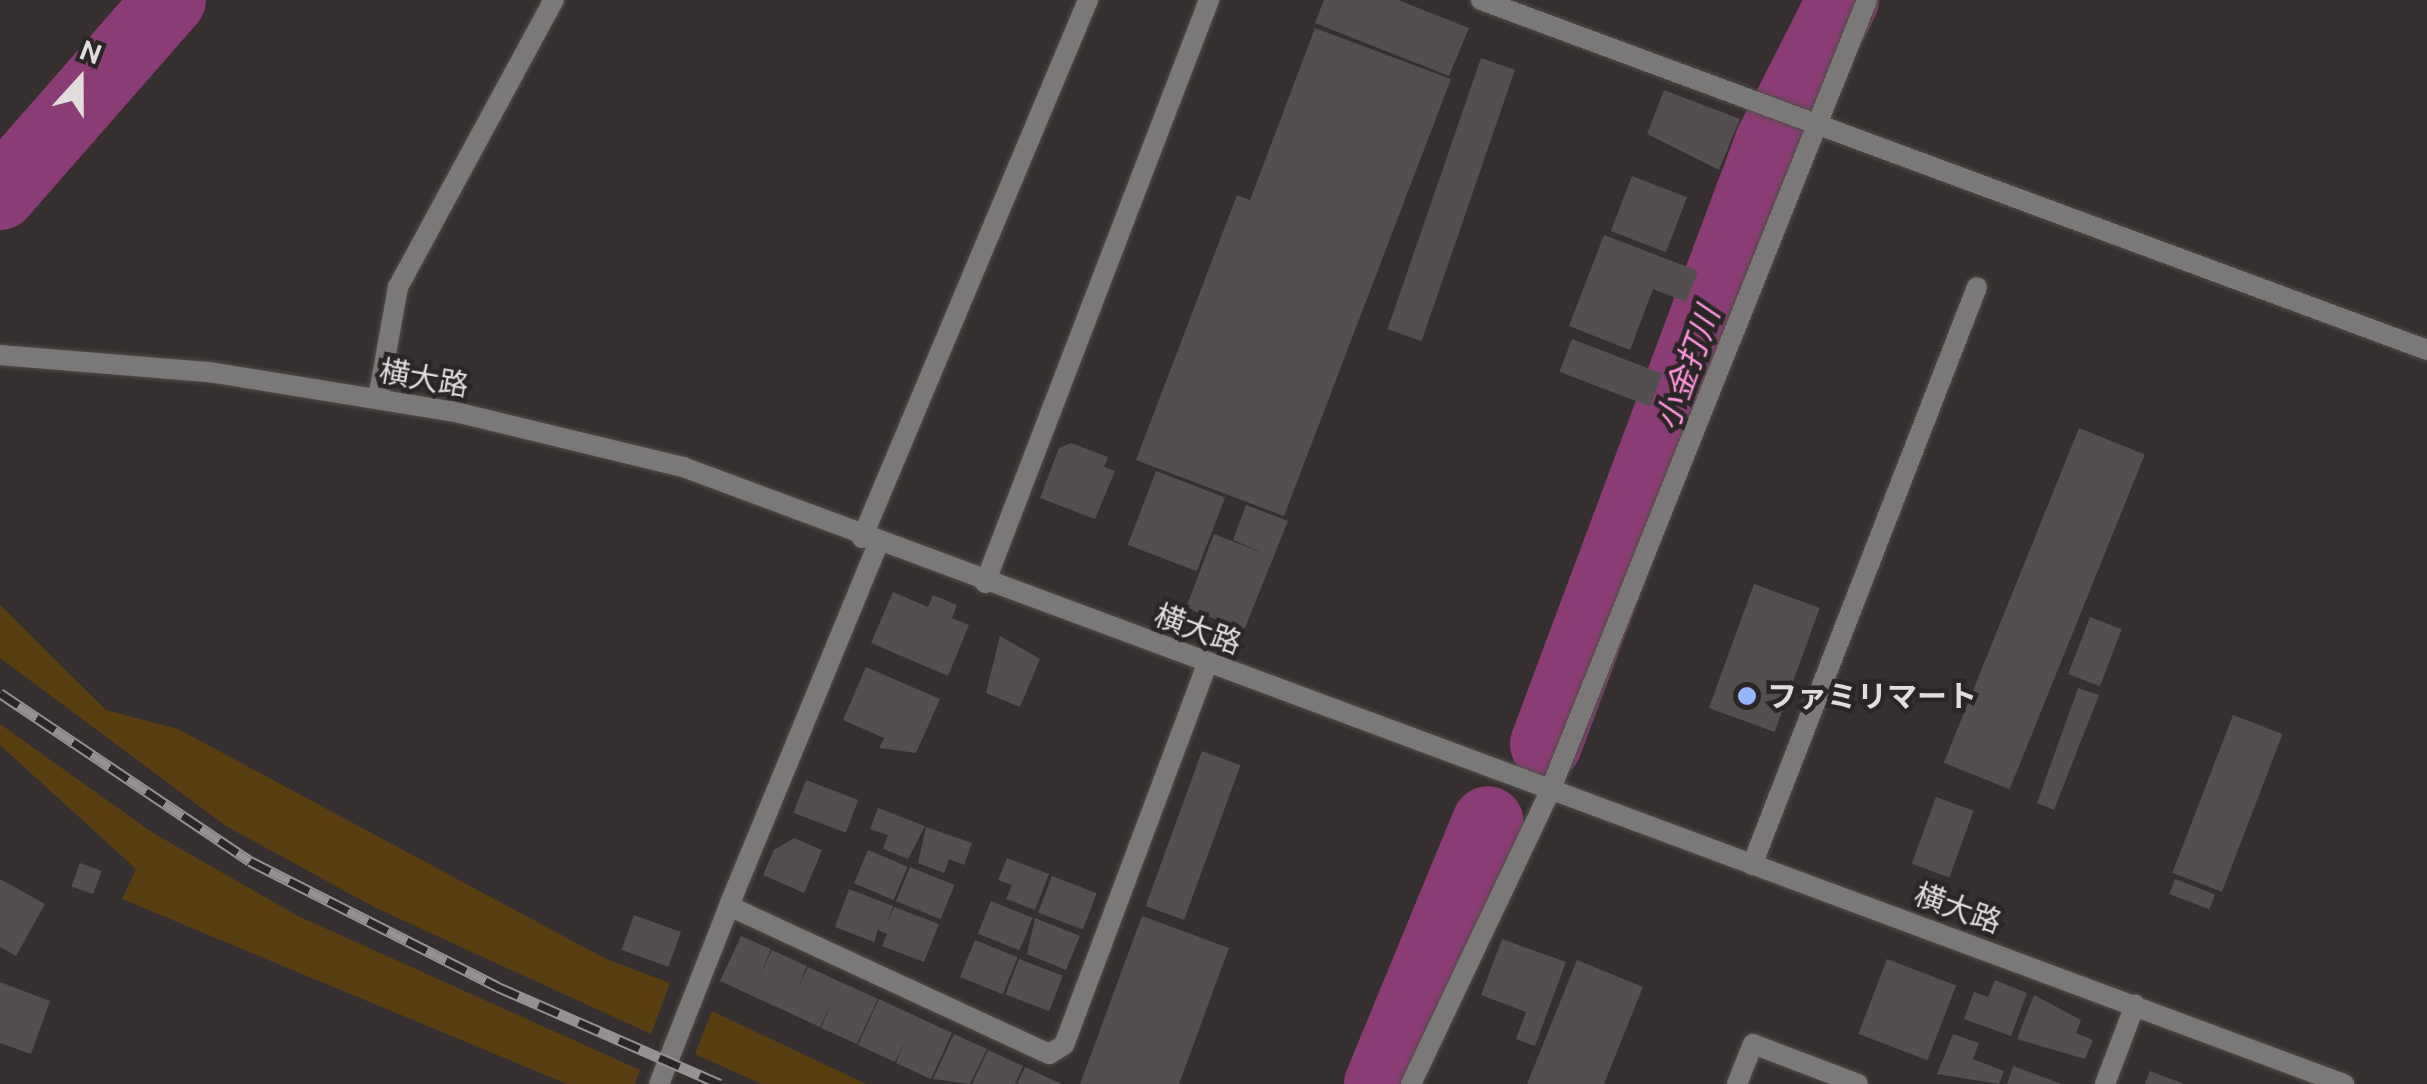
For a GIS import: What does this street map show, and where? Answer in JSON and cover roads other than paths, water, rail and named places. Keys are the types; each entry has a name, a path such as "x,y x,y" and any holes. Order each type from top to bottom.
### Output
{"street":[{"path":"378,399 398,287 554,0"},
{"path":"659,1084 870,541 1088,0"},
{"path":"985,582 1210,0"},
{"path":"1481,0 2427,350"},
{"path":"1411,1084 1550,792 1824,124 1867,0"},
{"path":"1752,865 1978,286"},
{"name":"横大路","path":"0,355 210,372 378,399 683,468 870,541 2344,1084"},
{"path":"729,906 1048,1054 1064,1044 1207,665"},
{"path":"2105,1084 2136,1005"},
{"path":"1737,1084 1753,1044 1858,1084"}],"waterway":[{"path":"0,194 170,0"},
{"name":"小金打川","path":"1546,744 1771,142 1843,0"},
{"name":"小金打川","path":"1380,1084 1488,822"}],"railway":[{"path":"0,693 250,861 498,987 720,1084"}],"place":[{"name":"ファミリマート","path":"1747,696"}]}
